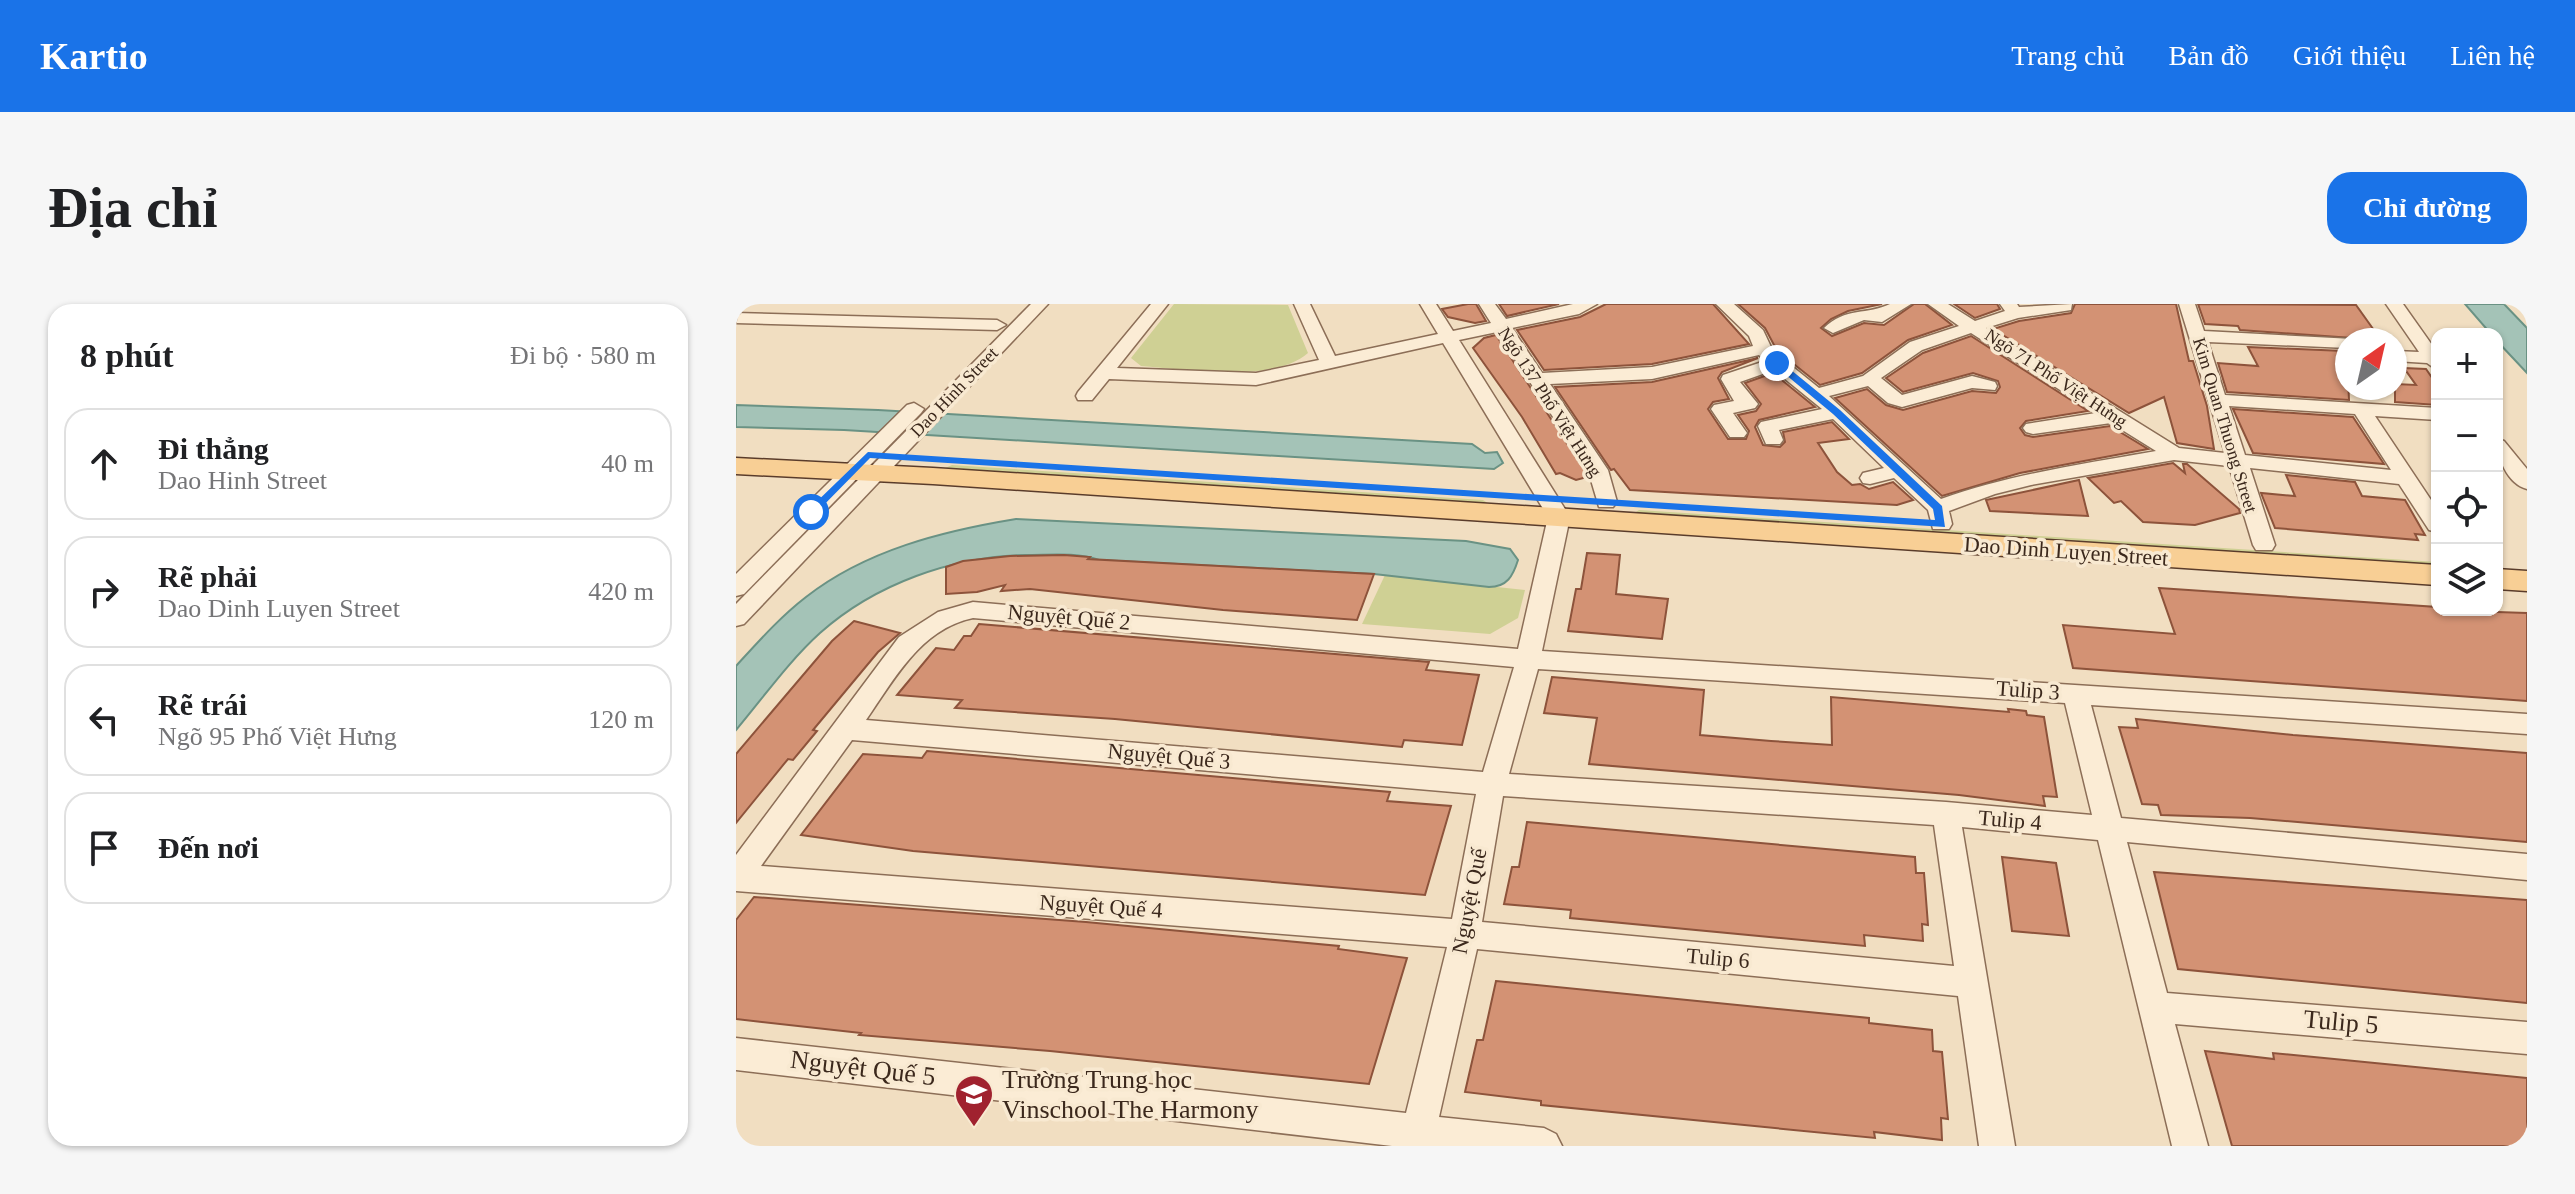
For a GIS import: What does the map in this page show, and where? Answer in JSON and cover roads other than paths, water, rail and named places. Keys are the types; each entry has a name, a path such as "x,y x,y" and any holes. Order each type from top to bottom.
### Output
{"main road":[{"name":"Dao Dinh Luyen Street","path":"736,450 872,464 1554,508 2431,575"},
{"name":"Dao Dinh Luyen Street","path":"736,466 872,464"},
{"name":"Dao Dinh Luyen Street","path":"1554,508 1606,502 1939,516 2264,545 2431,556"},
{"path":"2503,560 2527,562"},
{"path":"2503,579 2527,581"}],"street":[{"name":"Dao Hinh Street","path":"736,618 1018,304"},
{"name":"Dao Hinh Street","path":"736,588 1040,304"},
{"path":"1085,396 1160,304"},
{"path":"1302,304 1329,363"},
{"path":"1428,304 1554,508"},
{"name":"Ngõ 137 Phố Việt Hưng","path":"1487,304 1598,470 1606,502"},
{"path":"1104,373 1248,380 1589,304"},
{"path":"1724,304 1757,334 1763,349 1777,363 1837,412 1898,470 1939,516 1989,489 2174,454 2405,478"},
{"path":"1833,328 1862,314 1876,318 1903,304"},
{"name":"Ngõ 71 Phố Việt Hưng","path":"1936,304 1974,325 2174,454"},
{"name":"Kim Quan Thuong Street","path":"2187,304 2264,545"},
{"path":"2394,304 2431,357"},
{"path":"1817,394 1871,379 1916,346 2012,308 2065,306"},
{"path":"736,318 997,325"},
{"path":"2199,341 2335,343"},
{"path":"2199,341 2335,353"},
{"path":"1536,379 1652,373 1763,349"},
{"path":"2407,350 2431,357"},
{"path":"2407,356 2431,357"},
{"path":"1737,433 1721,409 1748,404 1735,391 1730,379 1777,363"},
{"path":"1871,379 1895,399 1902,401 1972,382 1988,386"},
{"path":"2218,400 2431,414"},
{"path":"2362,411 2431,516"},
{"path":"1773,440 1768,426 1837,412"},
{"path":"2033,428 2118,416"},
{"path":"2503,453 2527,483"},
{"path":"1870,478 1898,470"},
{"name":"Nguyệt Quế","path":"1417,1139 1465,935 1492,782 1529,659 1554,508"},
{"name":"Nguyệt Quế 2","path":"736,877 908,643 942,619 973,610 1529,659"},
{"name":"Tulip 3","path":"1529,659 2527,724"},
{"path":"2075,693 2190,1146"},
{"name":"Nguyệt Quế 3","path":"846,729 1492,782"},
{"name":"Tulip 4","path":"1492,782 1946,814 2527,867"},
{"path":"1946,814 1997,1146"},
{"name":"Nguyệt Quế 4","path":"736,877 1465,935"},
{"name":"Tulip 6","path":"1465,935 1970,982"},
{"name":"Tulip 5","path":"2155,1007 2527,1038"},
{"name":"Nguyệt Quế 5","path":"736,1054 1417,1139 1544,1146"}],"place":[{"name":"Trường Trung học Vinschool The Harmony","path":"974,1128"}]}
